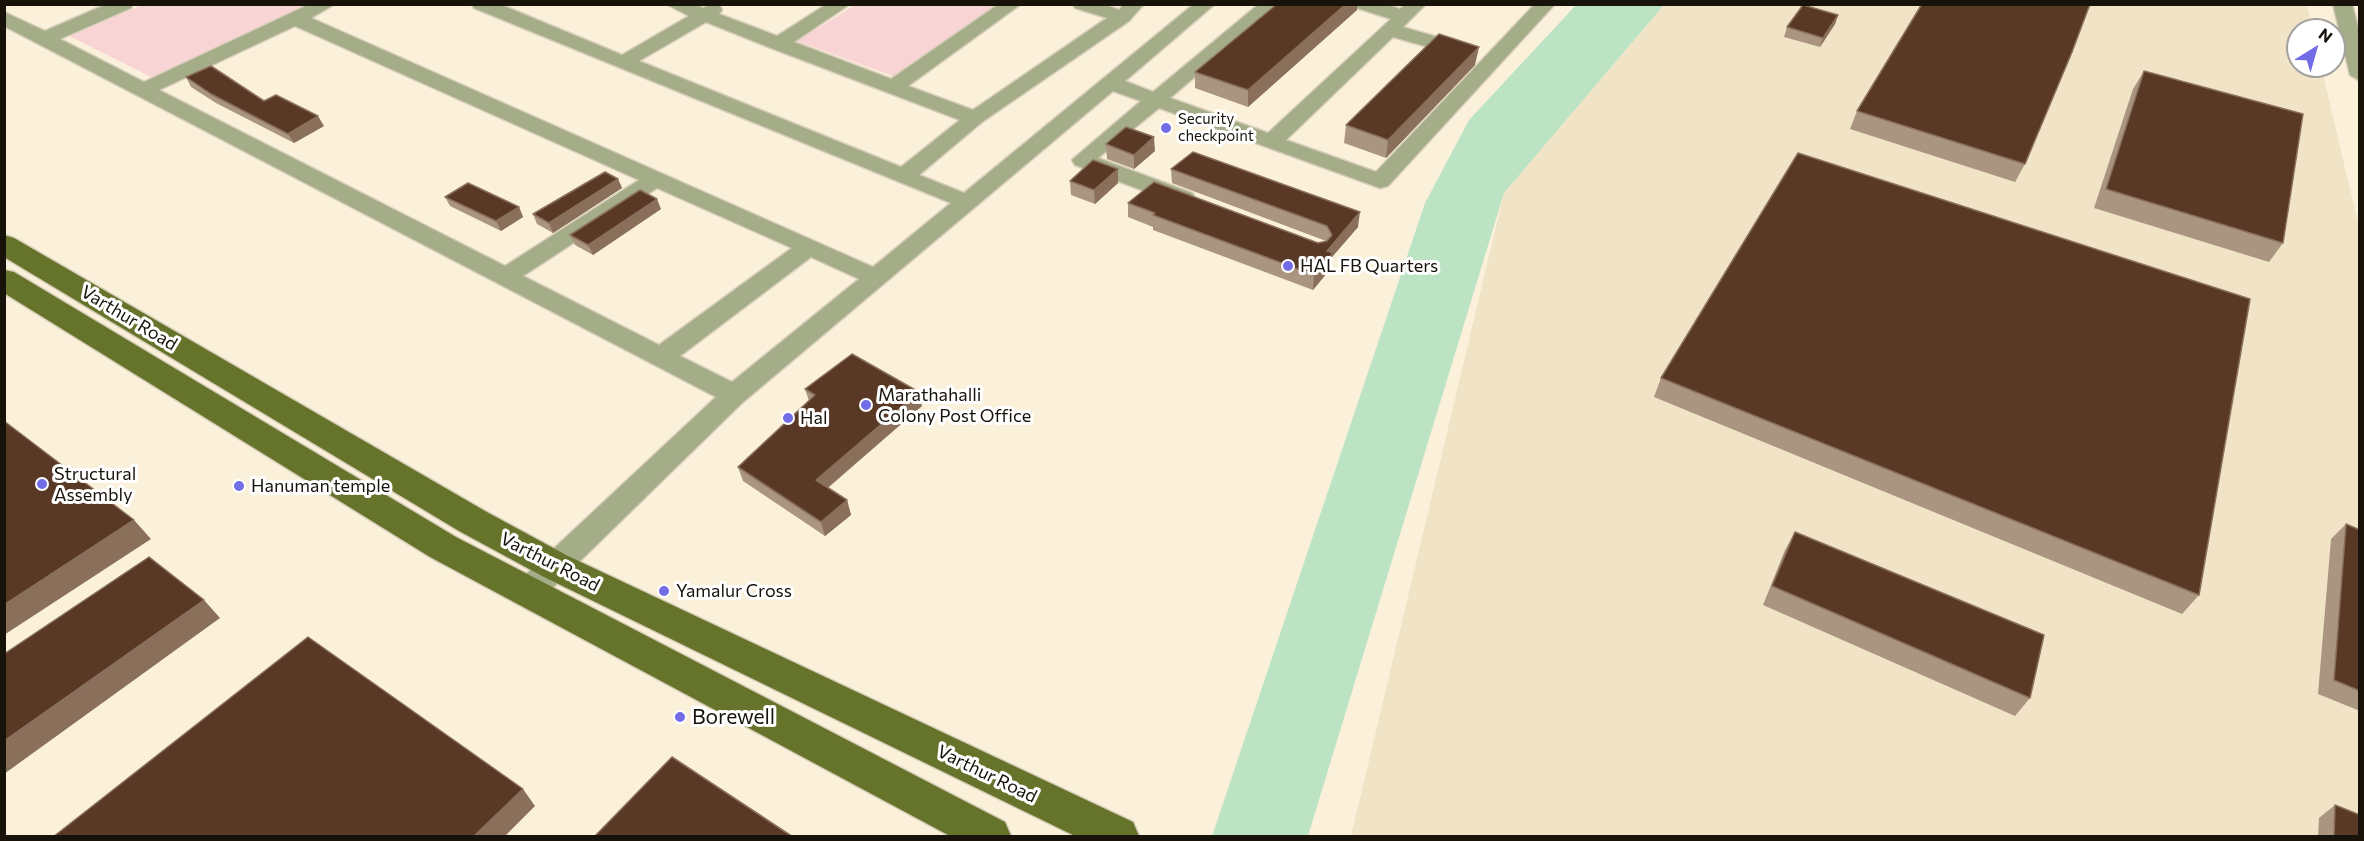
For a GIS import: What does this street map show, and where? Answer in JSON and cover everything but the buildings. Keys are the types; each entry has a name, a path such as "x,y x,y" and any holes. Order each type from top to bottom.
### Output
{"main road":[{"name":"Varthur Road","path":"4,244 472,521 542,579 714,688 990,837"},
{"name":"Varthur Road","path":"4,279 444,547 542,579 1115,836"}],"street":[{"path":"44,39 124,4"},
{"path":"143,90 326,4"},
{"path":"481,4 967,202"},
{"path":"675,4 975,118"},
{"path":"624,62 723,4"},
{"path":"778,44 841,4"},
{"path":"893,87 1012,4"},
{"path":"1082,4 1128,11"},
{"path":"542,579 734,395 1206,4"},
{"path":"1205,206 1083,160 1271,4"},
{"path":"1364,4 1404,17 1496,60"},
{"path":"1110,83 1380,181 1496,60 1546,4"},
{"path":"2342,4 2360,75"},
{"path":"904,176 975,118 1128,11"},
{"path":"1272,141 1404,17"},
{"path":"4,18 734,395"},
{"path":"296,19 876,277"},
{"path":"506,277 655,179"},
{"path":"661,357 809,247"}],"shaded area":[{"path":"142,5 310,5 153,78 69,36"},
{"path":"855,5 1001,5 898,78 797,41"},
{"path":"1576,5 1664,5 1504,193 1308,836 1212,836 1425,203 1469,120"},
{"path":"1664,5 2307,5 2310,18 2286,18 2286,78 2324,78 2359,227 2359,836 1351,836 1504,193"}],"place":[{"name":"Security checkpoint","path":"1166,128"},
{"name":"HAL FB Quarters","path":"1288,266"},
{"name":"Marathahalli Colony Post Office","path":"866,405"},
{"name":"Hal","path":"788,418"},
{"name":"Structural Assembly","path":"42,484"},
{"name":"Hanuman temple","path":"239,486"},
{"name":"Yamalur Cross","path":"664,591"},
{"name":"Borewell","path":"680,717"}]}
